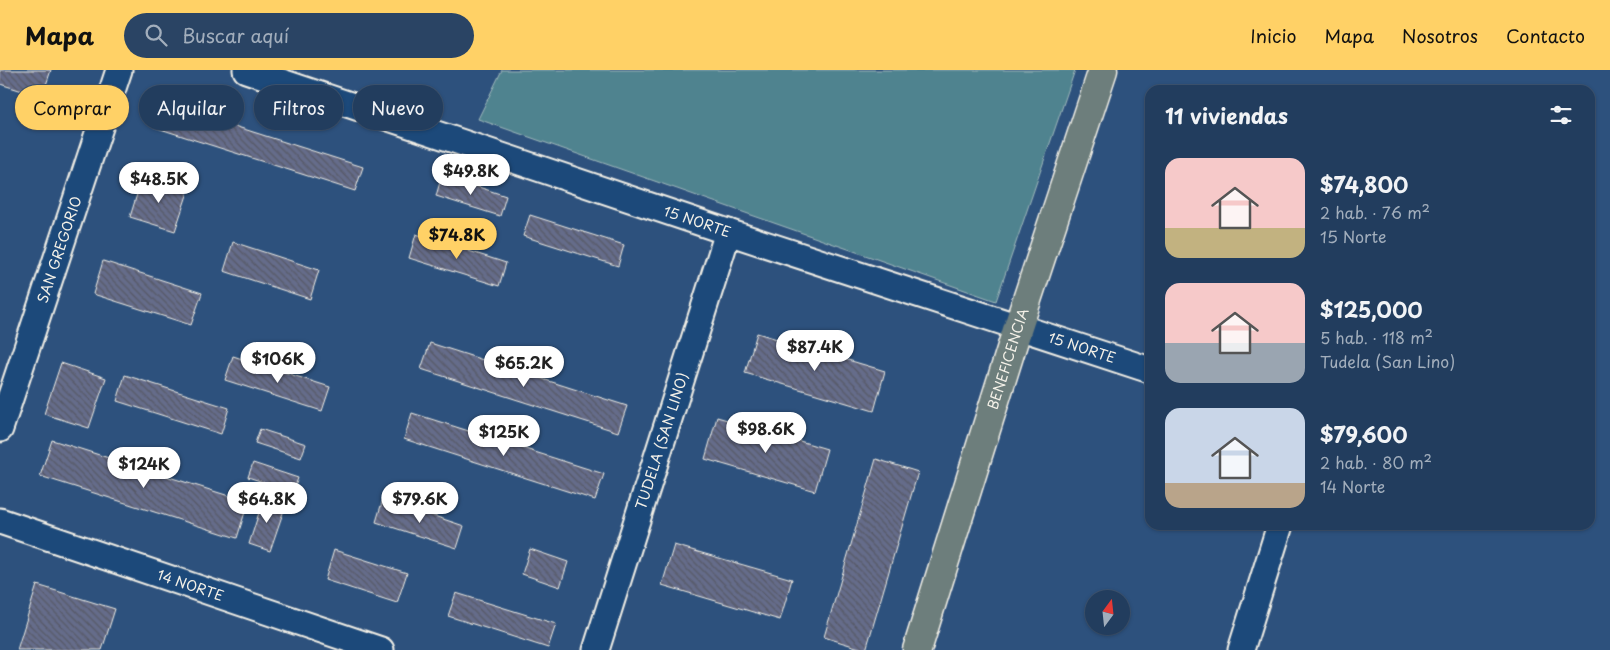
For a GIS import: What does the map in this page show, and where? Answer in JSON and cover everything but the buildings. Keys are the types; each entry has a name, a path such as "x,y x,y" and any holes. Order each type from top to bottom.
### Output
{"main road":[{"name":"BENEFICENCIA","path":"916,650 1018,327 1103,70"}],"street":[{"name":"SAN GREGORIO","path":"0,429 119,70"},
{"name":"15 NORTE","path":"246,70 728,232 1145,368"},
{"name":"TUDELA (SAN LINO)","path":"596,650 728,232"},
{"name":"14 NORTE","path":"0,521 381,650"},
{"path":"1241,650 1278,530"}],"green space":[{"path":"502,70 1075,70 996,301 478,119"}]}
